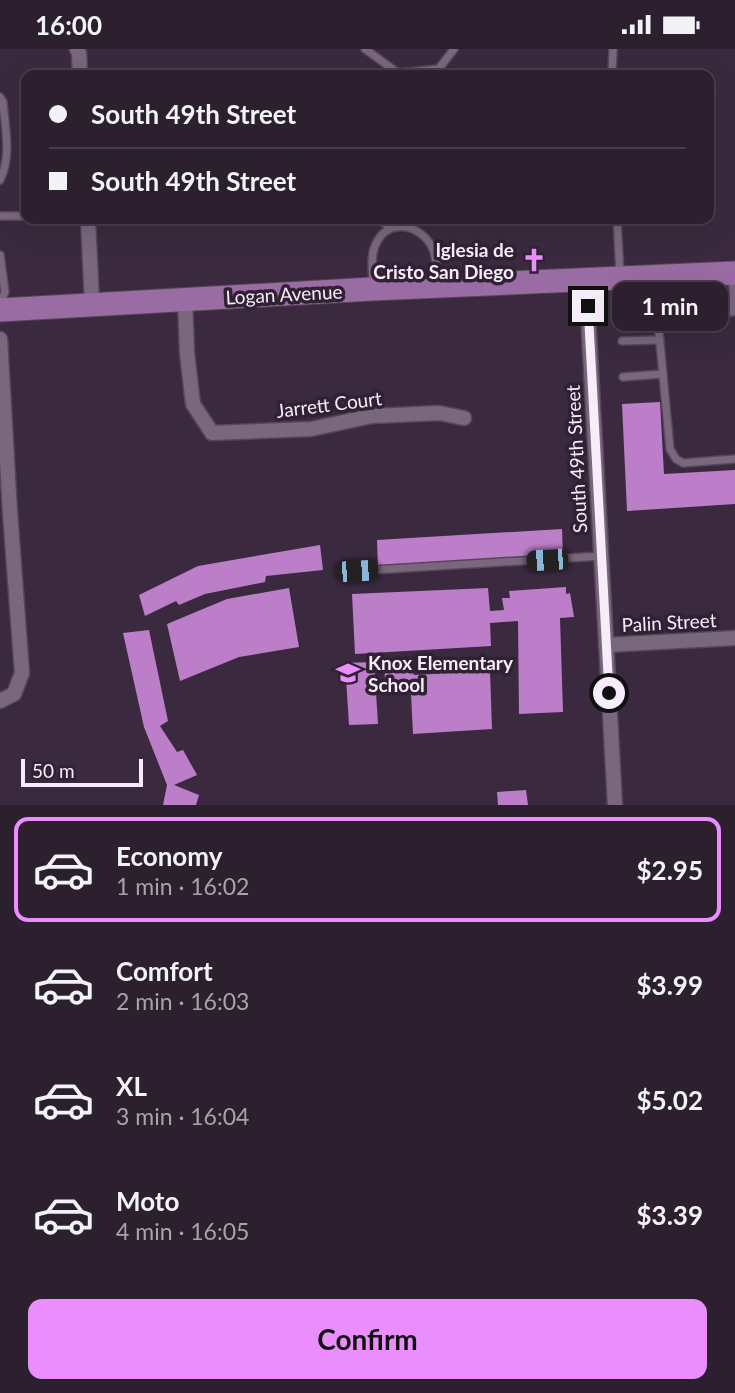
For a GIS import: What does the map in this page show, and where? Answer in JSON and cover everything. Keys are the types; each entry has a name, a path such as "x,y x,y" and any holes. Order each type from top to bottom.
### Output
{"main road":[{"name":"Logan Avenue","path":"0,307 734,273"}],"street":[{"path":"76,49 79,53 80,70"},
{"path":"88,224 92,303"},
{"name":"South 49th Street","path":"586,279 615,805"},
{"name":"Jarrett Court","path":"185,300 193,404 212,433 311,429 372,416 439,413 464,418"},
{"path":"0,339 5,512 22,673 14,694 0,701"},
{"name":"Palin Street","path":"606,645 735,638"}],"lane":[{"path":"365,49 394,70"},
{"path":"438,70 454,49"},
{"path":"612,70 613,49"},
{"path":"0,97 3,102 7,152 0,180"},
{"path":"0,216 21,216"},
{"path":"386,224 390,227 405,226 420,233 433,250 439,286"},
{"path":"617,224 620,278"},
{"path":"372,289 373,249 390,227"},
{"path":"0,255 5,292 0,307"},
{"path":"734,273 734,314 660,317 660,340 670,449 676,459 683,463 735,459"},
{"path":"668,276 669,316"},
{"path":"622,341 660,340"},
{"path":"623,377 663,374"},
{"path":"357,571 601,556"}],"building":[{"path":"660,402 664,474 735,470 735,504 627,511 622,404"},
{"path":"562,529 563,558 378,568 377,540"},
{"path":"320,545 323,570 266,576 265,582 205,594 179,605 176,601 145,616 139,595 198,566"},
{"path":"566,587 566,594 570,593 574,617 560,618 563,712 519,714 518,621 490,623 491,646 355,654 352,594 488,588 490,611 504,610 502,598 510,598 509,591"},
{"path":"289,588 299,647 239,657 180,681 167,624 227,599"},
{"path":"149,630 168,721 160,726 177,752 183,750 197,775 174,785 199,795 196,805 163,805 167,785 144,727 123,633"},
{"path":"374,662 378,724 349,725 345,663"},
{"path":"410,662 414,675 490,671 492,729 413,734 411,694 386,695 384,663"},
{"path":"526,790 528,805 498,805 497,792"}],"place":[{"name":"Iglesia de Cristo San Diego","path":"534,260"},
{"name":"Knox Elementary School","path":"348,673"}],"route":[{"path":"588,306 609,693"}]}
